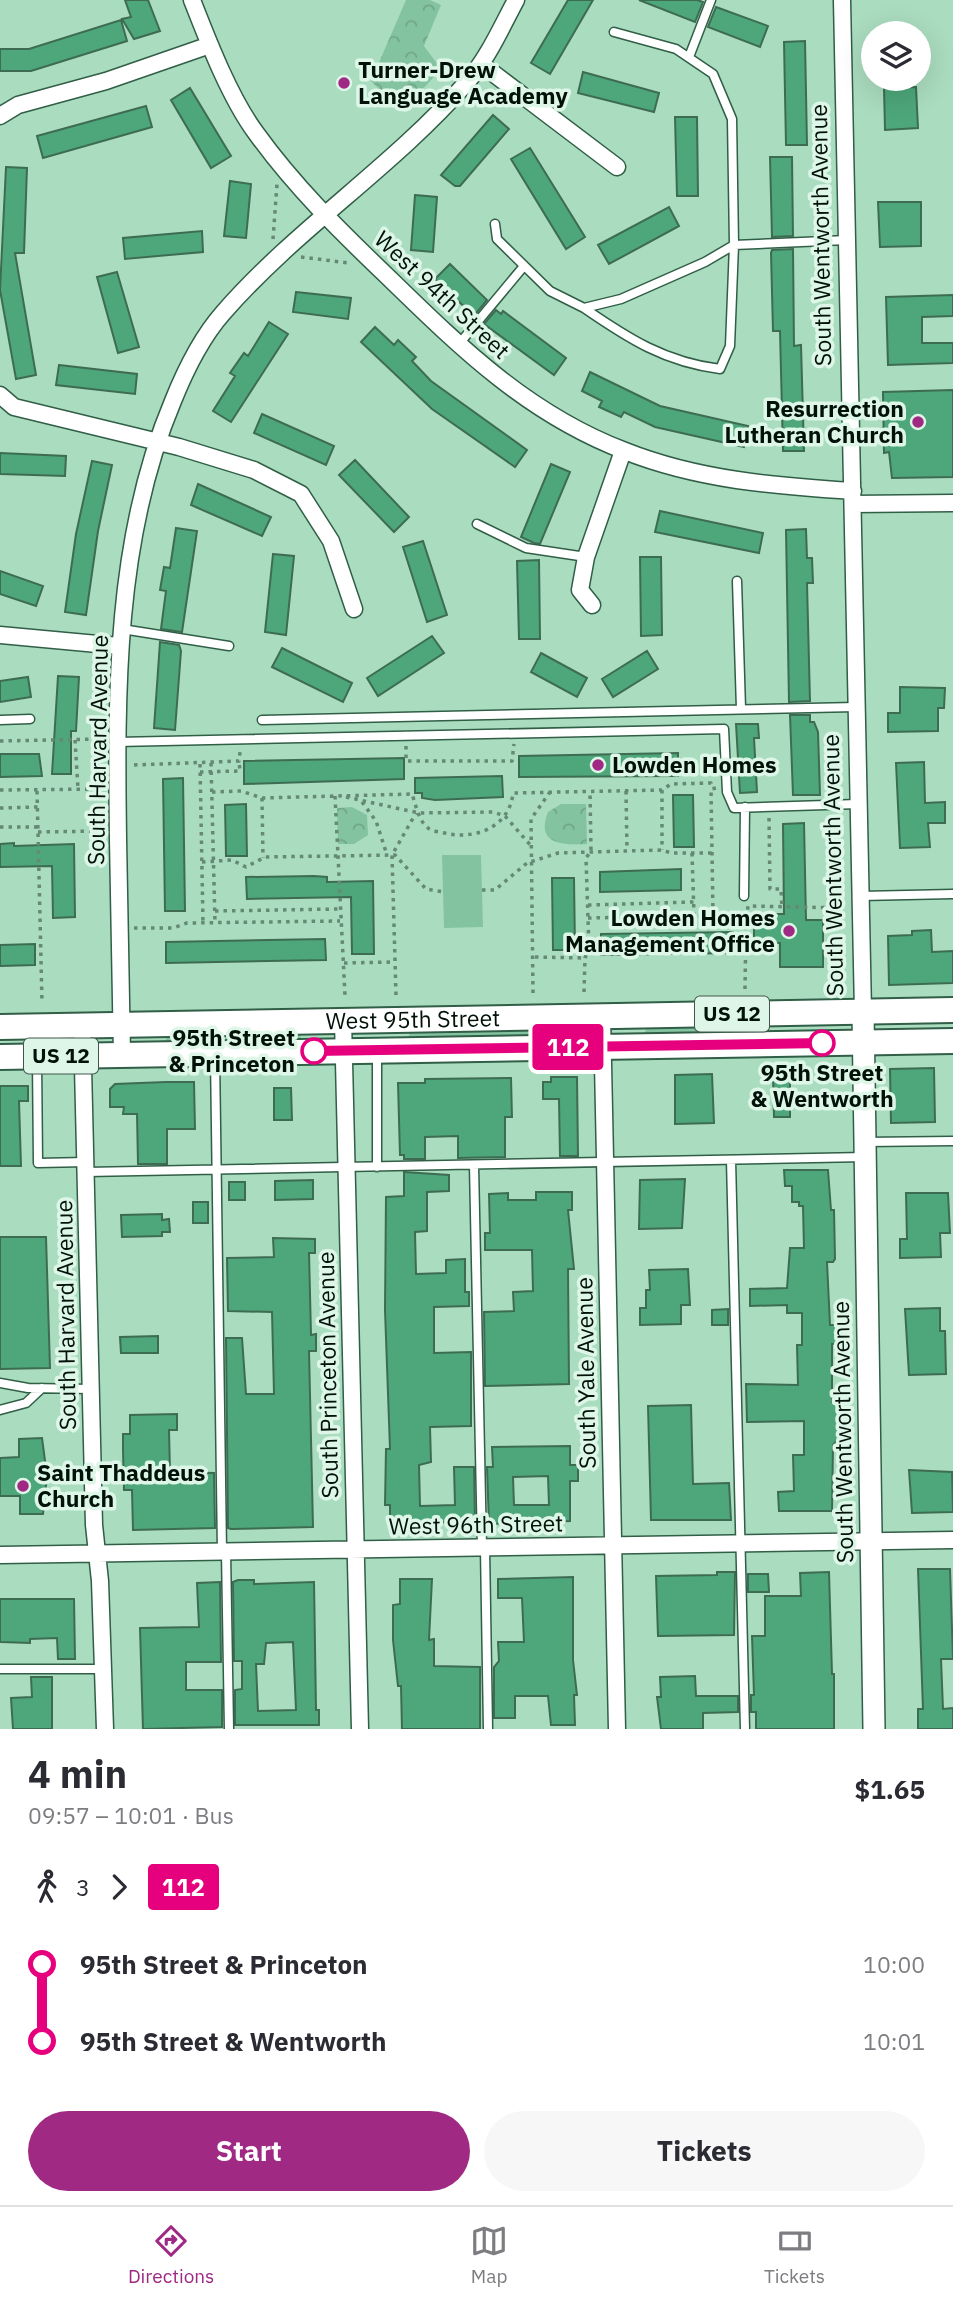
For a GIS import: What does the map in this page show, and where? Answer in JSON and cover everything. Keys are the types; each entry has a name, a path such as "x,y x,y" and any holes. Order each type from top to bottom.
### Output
{"main road":[{"name":"West 95th Street","path":"0,1027 121,1025 344,1008 602,1016 953,1010"},
{"name":"West 95th Street","path":"0,1057 953,1041"}],"street":[{"path":"192,0 210,45 255,132 323,214 384,166 467,83 481,64 516,0"},
{"name":"South Wentworth Avenue","path":"842,0 861,896 874,1729"},
{"path":"0,116 18,105 106,81 210,45"},
{"path":"481,64 617,167"},
{"name":"West 94th Street","path":"323,214 473,360 547,414 623,451 675,469 748,483 853,497 953,503"},
{"name":"South Harvard Avenue","path":"122,1055 109,741 135,535 158,440 186,370 220,315 323,214"},
{"path":"0,396 14,407 158,440 254,470 301,494 331,541 354,609"},
{"path":"592,605 580,590 586,557 623,451"},
{"path":"0,635 119,646"},
{"name":"South Princeton Avenue","path":"344,1008 360,1729"},
{"name":"South Yale Avenue","path":"602,1016 617,1729"},
{"name":"South Harvard Avenue","path":"82,1026 91,1389 105,1729"},
{"name":"West 96th Street","path":"0,1555 953,1540"}],"lane":[{"path":"689,57 711,0"},
{"path":"495,224 497,239 550,291 584,308 628,339 685,364 720,369 730,346 734,245 732,120 713,74 676,48 614,32"},
{"path":"584,308 621,299 705,262 734,245 847,240"},
{"path":"458,345 524,266"},
{"path":"477,524 526,548 586,557"},
{"path":"737,581 741,709"},
{"path":"122,629 229,646"},
{"path":"262,720 856,707"},
{"path":"0,720 30,719"},
{"path":"109,741 724,729 727,792 734,807 858,804"},
{"path":"744,896 745,807"},
{"path":"861,896 953,894"},
{"path":"377,1050 377,1167"},
{"path":"215,1053 229,1729"},
{"path":"37,1057 38,1163 86,1167 216,1170 731,1160 953,1141"},
{"path":"731,1160 745,1729"},
{"path":"474,1165 488,1729"},
{"path":"0,1383 42,1388 91,1389"},
{"path":"0,1410 26,1403 42,1388"},
{"path":"0,1670 104,1669"}],"path":[{"path":"273,241 277,178"},
{"path":"299,257 351,263"},
{"path":"75,740 78,789"},
{"path":"0,741 109,741"},
{"path":"393,744 407,743 406,761 512,761 513,744 526,744"},
{"path":"200,772 240,771 239,752 244,747"},
{"path":"132,765 240,761"},
{"path":"200,763 202,923"},
{"path":"211,763 215,923"},
{"path":"711,789 718,788 718,776"},
{"path":"212,792 241,791 262,798 412,794 417,813 430,830 460,836 479,833 499,824 512,808 513,793 662,790 671,784 711,783 713,915"},
{"path":"0,790 102,789"},
{"path":"37,790 42,1002"},
{"path":"662,790 662,850"},
{"path":"584,992 585,958 589,949 586,858 591,851 590,791"},
{"path":"626,791 627,850"},
{"path":"533,993 531,819 550,792"},
{"path":"335,796 340,921 345,963 344,1008"},
{"path":"341,796 417,813 493,812 505,816 532,847"},
{"path":"262,798 263,858"},
{"path":"361,800 376,821 390,855 396,995"},
{"path":"769,806 770,889 781,889 782,906"},
{"path":"0,808 38,807"},
{"path":"390,855 417,813"},
{"path":"0,827 102,831"},
{"path":"482,890 495,890 532,861 558,853 662,850 712,853"},
{"path":"692,853 694,915"},
{"path":"202,862 232,860 246,867 263,858 390,855 426,889 444,892"},
{"path":"588,905 694,902"},
{"path":"745,989 748,906 846,908"},
{"path":"215,911 340,909"},
{"path":"588,918 728,915 728,922 746,923"},
{"path":"134,928 173,928 187,923 340,921"},
{"path":"534,957 585,958"},
{"path":"345,963 395,962"}],"green space":[{"path":"406,0 430,0 441,5 424,46 441,69 402,112 371,81"},
{"path":"561,804 586,804 587,844 561,843 548,837 545,823 548,812"},
{"path":"352,807 367,815 368,835 354,844 338,844 337,808"},
{"path":"442,855 481,855 483,927 444,928"},
{"path":"719,1025 756,1027 754,1031 719,1035 719,1032 644,1033 648,1027 719,1028"},
{"path":"534,1029 534,1037 408,1037 411,1031"},
{"path":"300,1033 301,1040 166,1044 166,1036"}],"building":[{"path":"125,0 148,0 160,31 134,39 122,19 131,17"},
{"path":"568,0 593,0 550,74 531,63"},
{"path":"639,0 697,0 703,2 695,22"},
{"path":"716,7 768,26 760,47 708,27"},
{"path":"121,20 127,41 31,71 0,71 0,49 29,49"},
{"path":"805,41 807,145 786,145 784,42"},
{"path":"583,72 659,93 654,112 578,93"},
{"path":"190,88 231,156 211,168 171,100"},
{"path":"884,91 916,91 918,128 885,130"},
{"path":"146,106 152,127 43,158 37,136"},
{"path":"493,115 509,129 460,186 455,186 441,175"},
{"path":"675,117 697,117 698,196 677,196"},
{"path":"530,148 585,237 566,249 511,159"},
{"path":"770,157 792,157 793,236 772,237"},
{"path":"6,167 27,168 24,253 15,253 36,375 16,379 0,290"},
{"path":"230,181 251,184 246,238 224,236"},
{"path":"415,195 437,197 433,252 411,250"},
{"path":"878,202 921,202 921,246 880,247"},
{"path":"669,207 679,226 609,264 598,245"},
{"path":"202,231 203,252 125,259 123,238"},
{"path":"793,249 794,346 801,345 804,451 783,451 780,331 773,331 771,253 772,250"},
{"path":"450,264 487,300 474,316 435,279"},
{"path":"117,272 139,347 118,353 97,277"},
{"path":"296,292 351,298 348,319 293,312"},
{"path":"953,295 953,316 922,317 922,343 953,343 953,363 888,365 886,297"},
{"path":"496,310 501,314 503,311 566,358 554,375 484,324"},
{"path":"269,322 288,334 231,422 213,411 235,376 230,373 244,353 248,356"},
{"path":"375,327 394,345 398,340 416,357 412,361 431,381 527,450 515,467 432,409 361,342"},
{"path":"59,365 137,374 135,394 56,385"},
{"path":"590,372 660,406 748,426 744,447 655,427 624,412 621,417 599,407 602,401 582,391"},
{"name":"Resurrection Lutheran Church","path":"953,390 953,477 892,478 889,452 884,453 883,392"},
{"path":"262,414 334,446 326,465 254,433"},
{"path":"0,453 66,456 65,476 0,474"},
{"path":"355,460 409,517 394,532 339,475"},
{"path":"92,461 112,465 98,531 86,615 65,612 76,534"},
{"path":"551,464 570,472 540,544 534,543 521,537"},
{"path":"198,484 271,517 262,536 191,505"},
{"path":"660,511 763,533 759,553 655,532"},
{"path":"176,528 197,531 182,632 161,629 166,591 160,590 164,567 170,568"},
{"path":"806,529 807,558 812,558 813,583 807,583 810,701 789,702 786,530"},
{"path":"423,541 447,615 427,622 403,547"},
{"path":"273,554 294,556 286,635 265,632"},
{"path":"640,557 661,557 662,635 641,636"},
{"path":"539,560 540,639 519,639 517,561"},
{"path":"0,571 43,586 36,606 0,594"},
{"path":"432,636 444,653 378,696 367,678"},
{"path":"160,642 179,645 181,651 175,730 154,728"},
{"path":"282,648 352,683 343,702 272,667"},
{"path":"647,651 658,669 613,697 602,679"},
{"path":"541,653 587,678 577,697 531,672"},
{"path":"58,676 79,677 76,731 71,731 71,774 52,774"},
{"path":"28,677 31,697 0,702 0,681"},
{"path":"900,687 945,688 944,708 938,708 938,731 888,732 888,713 900,713"},
{"path":"790,715 810,715 810,722 814,722 818,732 820,795 793,795"},
{"path":"736,724 758,724 759,738 754,738 757,792 740,793"},
{"name":"Lowden Homes","path":"678,753 678,776 519,777 519,756"},
{"path":"0,754 39,754 42,776 0,777"},
{"path":"404,758 404,779 244,784 244,761"},
{"path":"924,762 925,803 945,802 945,823 928,823 930,847 900,848 896,763"},
{"path":"502,776 503,797 435,800 422,798 422,793 415,793 415,778"},
{"path":"183,778 185,911 165,911 163,779"},
{"name":"Lowden Homes","path":"673,795 693,795 694,847 674,847"},
{"path":"246,804 247,856 226,856 225,805"},
{"path":"804,823 806,920 823,920 823,967 780,967 780,943 754,943 754,914 784,914 783,824"},
{"path":"14,843 14,846 74,844 75,917 53,918 52,866 0,867 0,844"},
{"path":"681,869 681,890 600,892 600,872"},
{"path":"314,876 327,877 327,882 373,881 374,954 352,954 351,897 247,899 246,877"},
{"path":"552,878 574,878 575,950 553,950"},
{"path":"931,930 932,952 953,951 953,983 889,985 888,936 912,935 912,931"},
{"path":"733,932 734,953 601,955 601,934"},
{"path":"325,939 326,960 166,963 166,942"},
{"path":"35,944 35,965 0,966 0,945"},
{"path":"934,1068 935,1122 891,1123 890,1069"},
{"path":"712,1074 714,1123 675,1124 675,1075"},
{"path":"773,1075 790,1075 790,1117 774,1117"},
{"path":"551,1077 577,1077 578,1156 560,1156 559,1099 543,1099 543,1082 551,1082"},
{"path":"511,1078 512,1117 505,1117 505,1157 458,1158 458,1136 425,1137 425,1159 404,1159 404,1155 400,1155 398,1083 425,1083 425,1079"},
{"path":"194,1082 195,1129 167,1129 167,1164 138,1164 137,1114 123,1114 124,1107 110,1107 110,1089 115,1084"},
{"path":"0,1086 28,1086 28,1101 19,1101 21,1166 0,1166"},
{"path":"274,1088 291,1088 292,1120 274,1120"},
{"path":"784,1170 828,1170 831,1210 834,1210 835,1259 833,1262 827,1262 830,1325 837,1325 837,1344 832,1344 832,1402 838,1402 839,1418 838,1439 833,1445 832,1511 779,1511 778,1492 794,1491 793,1455 804,1455 804,1421 747,1422 746,1384 798,1385 797,1345 802,1345 802,1313 787,1313 787,1305 750,1306 750,1289 787,1288 790,1248 804,1248 803,1206 799,1206 799,1202 792,1202 792,1186 785,1186"},
{"path":"404,1172 449,1175 449,1191 427,1192 427,1231 415,1232 416,1274 446,1273 446,1260 465,1259 465,1292 469,1292 469,1306 434,1307 434,1353 471,1352 471,1426 430,1427 431,1462 419,1465 420,1506 455,1505 454,1467 474,1467 475,1522 390,1523 390,1505 385,1505 386,1449 390,1449 385,1310 386,1197 404,1196"},
{"path":"685,1179 682,1228 639,1229 640,1180"},
{"path":"313,1180 313,1199 275,1200 275,1181"},
{"path":"229,1182 245,1182 245,1200 229,1200"},
{"path":"536,1192 572,1192 572,1210 568,1210 574,1269 568,1269 569,1384 485,1386 484,1312 514,1311 513,1292 533,1291 532,1250 485,1250 485,1233 490,1233 489,1194 508,1193 508,1200 536,1200"},
{"path":"906,1193 948,1193 950,1233 940,1233 941,1257 900,1258 900,1239 907,1239"},
{"path":"193,1202 208,1202 208,1223 193,1223"},
{"path":"162,1214 162,1220 169,1219 170,1232 162,1232 162,1236 122,1237 121,1215"},
{"path":"0,1237 46,1237 50,1368 0,1369"},
{"path":"273,1238 315,1239 315,1253 309,1253 311,1335 316,1334 316,1351 309,1351 313,1527 231,1529 228,1528 226,1338 242,1338 246,1394 274,1394 272,1312 228,1311 227,1258 274,1257"},
{"path":"688,1269 690,1305 681,1305 681,1324 640,1325 640,1308 646,1308 646,1290 650,1290 649,1270"},
{"path":"940,1308 940,1331 945,1331 946,1374 909,1375 905,1309"},
{"path":"728,1309 728,1325 712,1325 712,1310"},
{"path":"158,1336 158,1353 121,1353 120,1337"},
{"path":"691,1405 693,1484 729,1483 731,1520 651,1520 648,1406"},
{"path":"177,1414 177,1430 169,1430 170,1472 214,1473 215,1528 133,1530 132,1490 124,1490 123,1434 130,1434 130,1415"},
{"name":"Saint Thaddeus Church","path":"42,1438 47,1476 43,1514 20,1514 20,1496 0,1496 0,1458 19,1457 19,1439"},
{"path":"570,1446 570,1465 578,1465 578,1481 570,1481 570,1521 489,1524 487,1467 493,1467 492,1447","holes":["548,1476 549,1505 514,1505 513,1477"]},
{"path":"909,1470 952,1472 953,1512 912,1513"},
{"path":"918,1569 950,1569 953,1659 941,1659 943,1709 953,1708 953,1729 918,1729 918,1709 923,1709"},
{"path":"717,1572 735,1572 734,1635 658,1636 656,1576 717,1575"},
{"path":"829,1572 834,1729 756,1729 756,1712 751,1712 751,1695 754,1695 752,1636 765,1636 765,1596 801,1596 800,1573"},
{"path":"748,1574 768,1574 769,1592 748,1592"},
{"path":"573,1577 573,1660 577,1695 574,1695 575,1725 551,1725 548,1696 515,1696 515,1718 494,1718 494,1667 499,1661 498,1642 524,1642 522,1598 498,1598 498,1579"},
{"path":"400,1579 432,1579 429,1640 434,1639 434,1666 480,1667 480,1729 402,1729 401,1686 398,1686 393,1640 393,1605 400,1604"},
{"path":"220,1582 221,1662 186,1662 186,1690 222,1690 222,1727 143,1729 140,1628 199,1627 197,1583"},
{"path":"233,1582 314,1582 316,1710 319,1710 319,1725 235,1725 235,1690 242,1689 242,1661 234,1661","holes":["293,1642 296,1710 258,1711 256,1664 264,1664 266,1643"]},
{"path":"0,1599 74,1599 75,1659 58,1659 57,1638 30,1639 30,1643 0,1642"},
{"path":"695,1676 696,1696 738,1696 738,1712 703,1713 703,1729 661,1729 657,1697 661,1697 660,1677"},
{"path":"31,1677 52,1677 52,1729 13,1729 11,1698 32,1697"}],"bus line":[{"name":"112","path":"314,1051 822,1043"}],"place":[{"name":"Turner-Drew Language Academy","path":"344,83"},
{"name":"Resurrection Lutheran Church","path":"918,422"},
{"name":"Lowden Homes","path":"598,765"},
{"name":"Lowden Homes Management Office","path":"789,931"},
{"name":"95th Street & Wentworth","path":"822,1043"},
{"name":"95th Street & Princeton","path":"314,1051"},
{"name":"Saint Thaddeus Church","path":"23,1486"}]}
